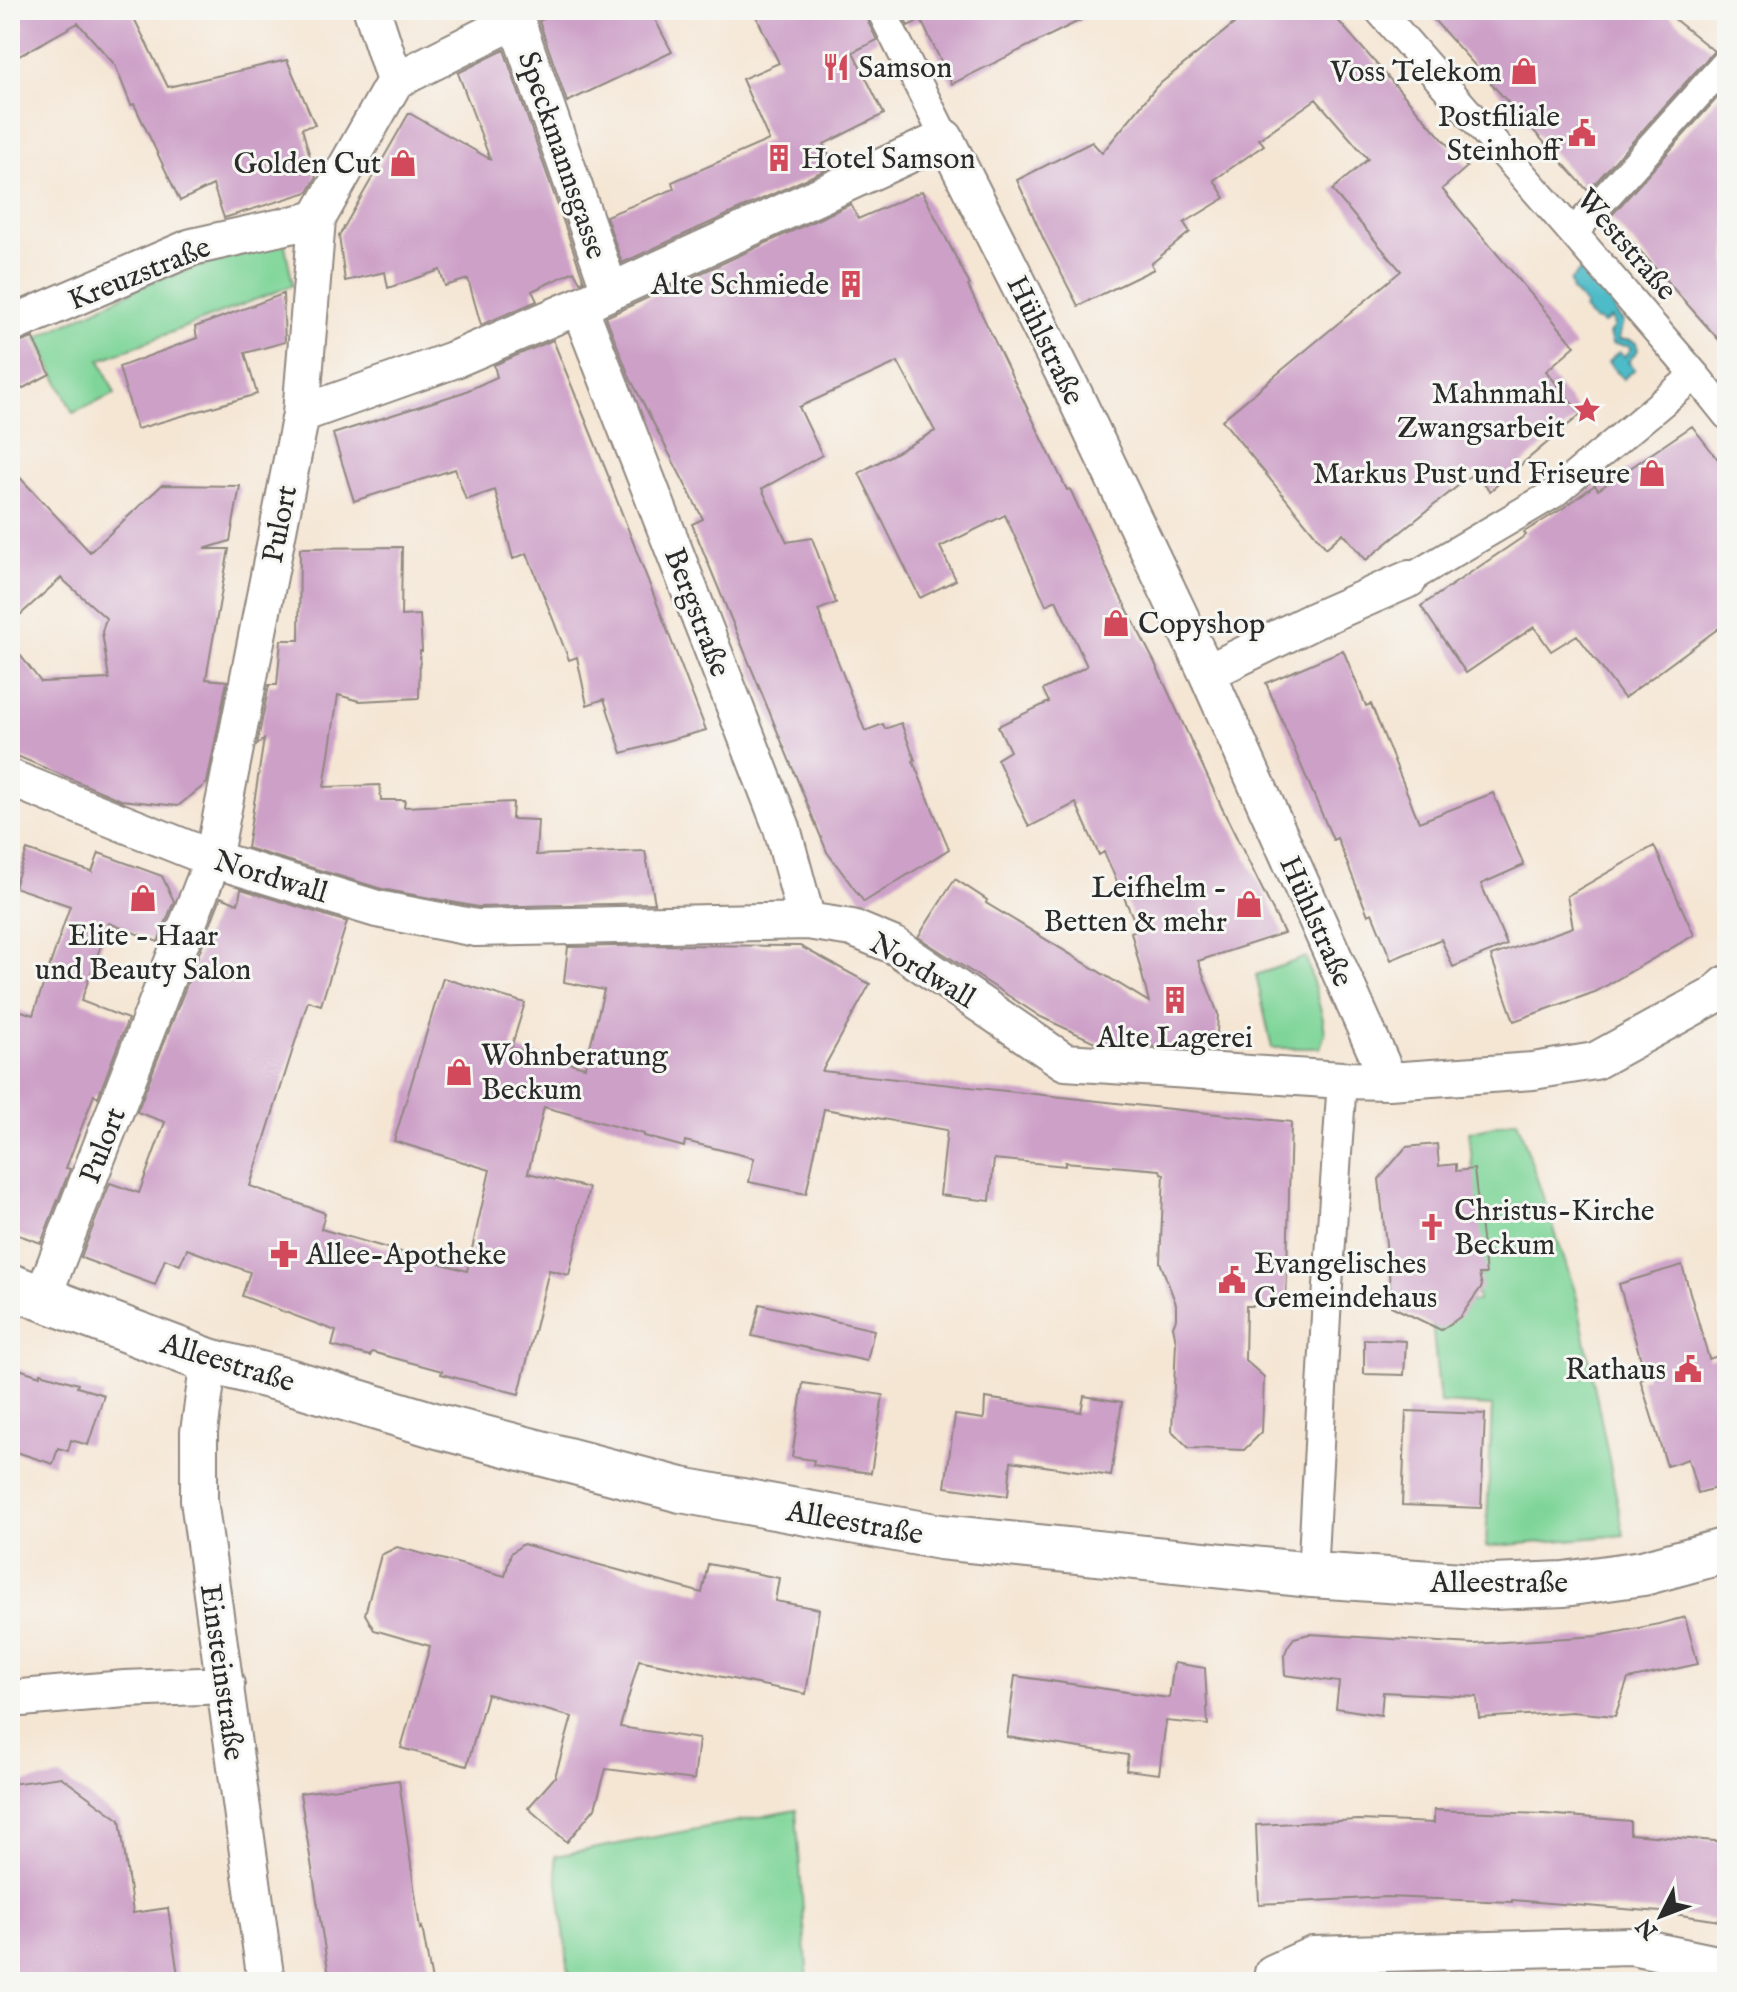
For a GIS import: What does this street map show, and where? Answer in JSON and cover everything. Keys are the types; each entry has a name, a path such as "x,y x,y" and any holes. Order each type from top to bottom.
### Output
{"main road":[{"name":"Alleestraße","path":"26,1292 209,1361 434,1425 681,1490 940,1537 1312,1575 1492,1587 1564,1584 1643,1573 1727,1550"}],"street":[{"path":"317,219 395,81 372,10"},
{"name":"Hühlstraße","path":"881,10 1073,392 1207,673 1389,1081"},
{"name":"Weststraße","path":"1379,10 1727,415"},
{"name":"Speckmannsgasse","path":"395,81 526,15 594,298"},
{"path":"1573,233 1727,62"},
{"path":"301,414 453,360 945,138"},
{"name":"Kreuzstraße","path":"10,325 192,247 317,219"},
{"name":"Pulort","path":"26,1292 213,859 301,414 317,219"},
{"name":"Bergstraße","path":"594,298 782,828 807,921"},
{"path":"1207,673 1313,621 1409,579 1553,494 1695,375"},
{"name":"Nordwall","path":"10,778 213,859 377,909 476,928 807,921 852,928 895,946 1065,1062 1389,1081 1533,1071 1595,1061 1713,996 1727,984"},
{"path":"1312,1575 1326,1300 1342,1080"},
{"name":"Einsteinstraße","path":"209,1361 199,1432 199,1500 266,1982"},
{"path":"10,1699 125,1689 226,1685"},
{"path":"1272,1982 1273,1973 1313,1955 1631,1946 1727,1966"}],"green space":[{"path":"284,240 293,285 100,360 115,394 73,413 37,338 151,282"},
{"path":"1306,957 1323,1019 1325,1033 1320,1048 1272,1048 1256,975"},
{"path":"1517,1120 1576,1294 1624,1535 1486,1547 1492,1406 1440,1403 1432,1321 1463,1303 1478,1301 1476,1275 1484,1274 1469,1132"},
{"path":"796,1810 808,1982 570,1982 555,1856"}],"water":[{"path":"1581,270 1590,275 1594,286 1606,293 1617,306 1614,311 1623,322 1618,340 1636,343 1638,350 1628,362 1635,369 1623,379 1608,362 1619,352 1624,357 1631,348 1612,344 1609,334 1613,326 1611,318 1603,324 1596,321 1572,291 1570,281"}],"building":[{"path":"10,10 130,10 168,87 287,60 315,125 302,128 316,178 308,192 224,218 213,185 180,201 134,104 131,105 115,65 78,23 10,61"},
{"path":"561,10 650,10 672,52 567,102 539,21"},
{"path":"753,10 864,10 877,40 853,52 884,114 824,144 834,166 622,263 606,216 674,189 672,182 769,140 742,79 779,63"},
{"path":"900,10 1101,10 952,84 921,20 908,26"},
{"path":"1251,10 1329,10 1467,167 1442,189 1575,346 1546,371 1581,414 1490,491 1474,473 1366,560 1343,533 1326,548 1222,420 1401,271 1332,190 1368,159 1316,99 1259,139 1264,145 1214,180 1225,198 1184,223 1190,232 1151,264 1154,269 1078,306 1017,180 1092,142 1102,153 1156,87"},
{"path":"1425,10 1663,10 1714,51 1588,191"},
{"path":"504,50 584,281 580,282 574,271 532,291 537,301 481,325 468,279 445,286 440,270 388,288 385,272 345,281 339,236 409,113 490,159 458,73"},
{"path":"1727,87 1727,349 1610,217"},
{"path":"922,191 1154,661 1284,933 1198,961 1218,1014 1216,1051 1097,1043 1041,1017 918,937 955,879 987,900 986,903 1149,1002 1131,932 1138,929 1104,852 1099,855 1076,803 1029,827 997,759 1010,751 998,726 1049,702 1043,690 1087,666 1056,600 1046,605 1005,515 940,547 956,580 920,598 859,473 935,431 898,362 799,407 822,455 762,489 787,542 812,538 836,603 818,610 865,731 883,724 885,729 901,723 949,849 864,902 827,852 692,524 703,519 630,378 606,317 851,204 858,219"},
{"path":"283,294 285,342 245,353 257,394 137,429 119,367 197,338 195,327"},
{"path":"33,338 50,374 10,395 10,346"},
{"path":"553,340 706,730 622,753 604,699 587,705 577,657 569,660 527,553 513,559 495,490 466,500 455,469 354,501 333,434 464,392 497,377 494,365"},
{"path":"1692,426 1727,471 1727,622 1624,698 1577,635 1551,651 1534,627 1466,673 1421,606 1526,535 1524,532 1595,485 1598,490"},
{"path":"10,467 90,552 162,485 240,486 230,541 204,549 229,549 206,679 227,681 207,783 178,806 121,800 10,753 10,642 41,682 109,679 102,632 106,618 61,578 10,624"},
{"path":"402,547 401,616 420,615 422,651 419,698 360,701 338,695 324,787 380,785 381,800 405,800 404,807 513,802 512,819 538,820 536,855 645,851 655,903 478,907 382,889 247,848 264,739 257,745 269,685 277,685 281,640 299,640 300,548"},
{"path":"1343,650 1366,706 1371,704 1419,822 1493,793 1524,865 1481,884 1507,945 1453,967 1441,939 1391,960 1372,913 1368,915 1337,838 1333,840 1266,683"},
{"path":"1654,846 1694,935 1595,992 1514,1021 1491,956 1573,927 1567,896"},
{"path":"27,850 92,872 99,853 162,876 174,901 158,942 109,923 81,1001 128,1019 98,1097 94,1095 41,1243 10,1232 10,1007 33,1015 70,906 14,887"},
{"path":"241,889 347,922 321,1005 308,1001 250,1186 325,1213 321,1229 467,1271 490,1170 394,1141 443,978 525,1003 511,1048 585,1067 604,990 564,982 568,947 800,946 870,984 822,1071 1291,1122 1286,1306 1246,1306 1245,1360 1264,1377 1262,1432 1244,1450 1189,1448 1172,1431 1176,1304 1160,1262 1164,1174 1160,1170 994,1159 990,1201 940,1195 947,1130 824,1109 806,1194 749,1182 754,1158 685,1141 684,1147 544,1107 528,1173 589,1188 569,1275 549,1270 519,1394 372,1352 370,1356 332,1346 336,1331 242,1296 250,1272 187,1249 180,1265 165,1259 155,1285 84,1259 81,1257 110,1183 139,1193 165,1122 137,1112 221,897 238,904"},
{"name":"Christus-Kirche Beckum","path":"1437,1144 1439,1166 1456,1164 1456,1171 1474,1169 1486,1274 1479,1274 1482,1286 1460,1317 1441,1330 1391,1306 1379,1179 1406,1147"},
{"name":"Rathaus","path":"1682,1265 1709,1359 1727,1353 1727,1485 1698,1493 1688,1459 1667,1466 1640,1379 1646,1377 1619,1284"},
{"path":"760,1304 874,1330 867,1361 752,1336"},
{"path":"1364,1339 1406,1341 1404,1375 1364,1374"},
{"path":"10,1366 78,1384 77,1387 104,1395 88,1445 71,1440 68,1451 58,1448 53,1464 10,1450"},
{"path":"803,1383 883,1395 871,1473 813,1465 814,1460 792,1457"},
{"path":"1084,1396 1122,1402 1111,1476 1011,1461 1008,1496 945,1487 955,1415 984,1419 985,1398 1081,1412"},
{"path":"1406,1411 1485,1414 1481,1508 1402,1505"},
{"path":"523,1544 702,1593 708,1564 779,1578 775,1601 819,1609 806,1694 639,1660 620,1727 699,1739 694,1780 606,1769 595,1808 567,1842 528,1808 555,1777 572,1717 487,1694 467,1766 401,1748 430,1646 374,1630 365,1614 381,1555 397,1547 505,1576 511,1553"},
{"path":"1685,1617 1698,1664 1628,1679 1615,1716 1572,1712 1479,1718 1477,1697 1383,1692 1381,1715 1336,1708 1339,1682 1285,1675 1284,1656 1288,1646 1294,1638 1309,1634 1473,1644 1598,1636"},
{"path":"1174,1663 1205,1668 1208,1725 1166,1721 1159,1774 1126,1770 1128,1755 1007,1737 1015,1676 1169,1698"},
{"path":"61,1777 120,1820 133,1913 168,1908 179,1982 10,1982 10,1784"},
{"path":"399,1780 420,1929 422,1927 432,1982 330,1982 300,1793"},
{"path":"1434,1810 1630,1821 1630,1834 1727,1842 1727,1922 1661,1912 1512,1900 1386,1897 1259,1904 1256,1825 1359,1820 1434,1823"}],"place":[{"name":"Samson","path":"836,67"},
{"name":"Voss Telekom","path":"1524,71"},
{"name":"Postfiliale Steinhoff","path":"1582,133"},
{"name":"Hotel Samson","path":"779,158"},
{"name":"Golden Cut","path":"403,163"},
{"name":"Alte Schmiede","path":"851,284"},
{"name":"Mahnmahl Zwangsarbeit","path":"1587,410"},
{"name":"Markus Pust und Friseure","path":"1652,473"},
{"name":"Copyshop","path":"1116,623"},
{"name":"Elite - Haar und Beauty Salon","path":"143,898"},
{"name":"Leifhelm - Betten & mehr","path":"1249,904"},
{"name":"Alte Lagerei","path":"1175,1000"},
{"name":"Wohnberatung Beckum","path":"459,1072"},
{"name":"Christus-Kirche Beckum","path":"1432,1227"},
{"name":"Allee-Apotheke","path":"284,1254"},
{"name":"Evangelisches Gemeindehaus","path":"1232,1280"},
{"name":"Rathaus","path":"1688,1369"}]}
